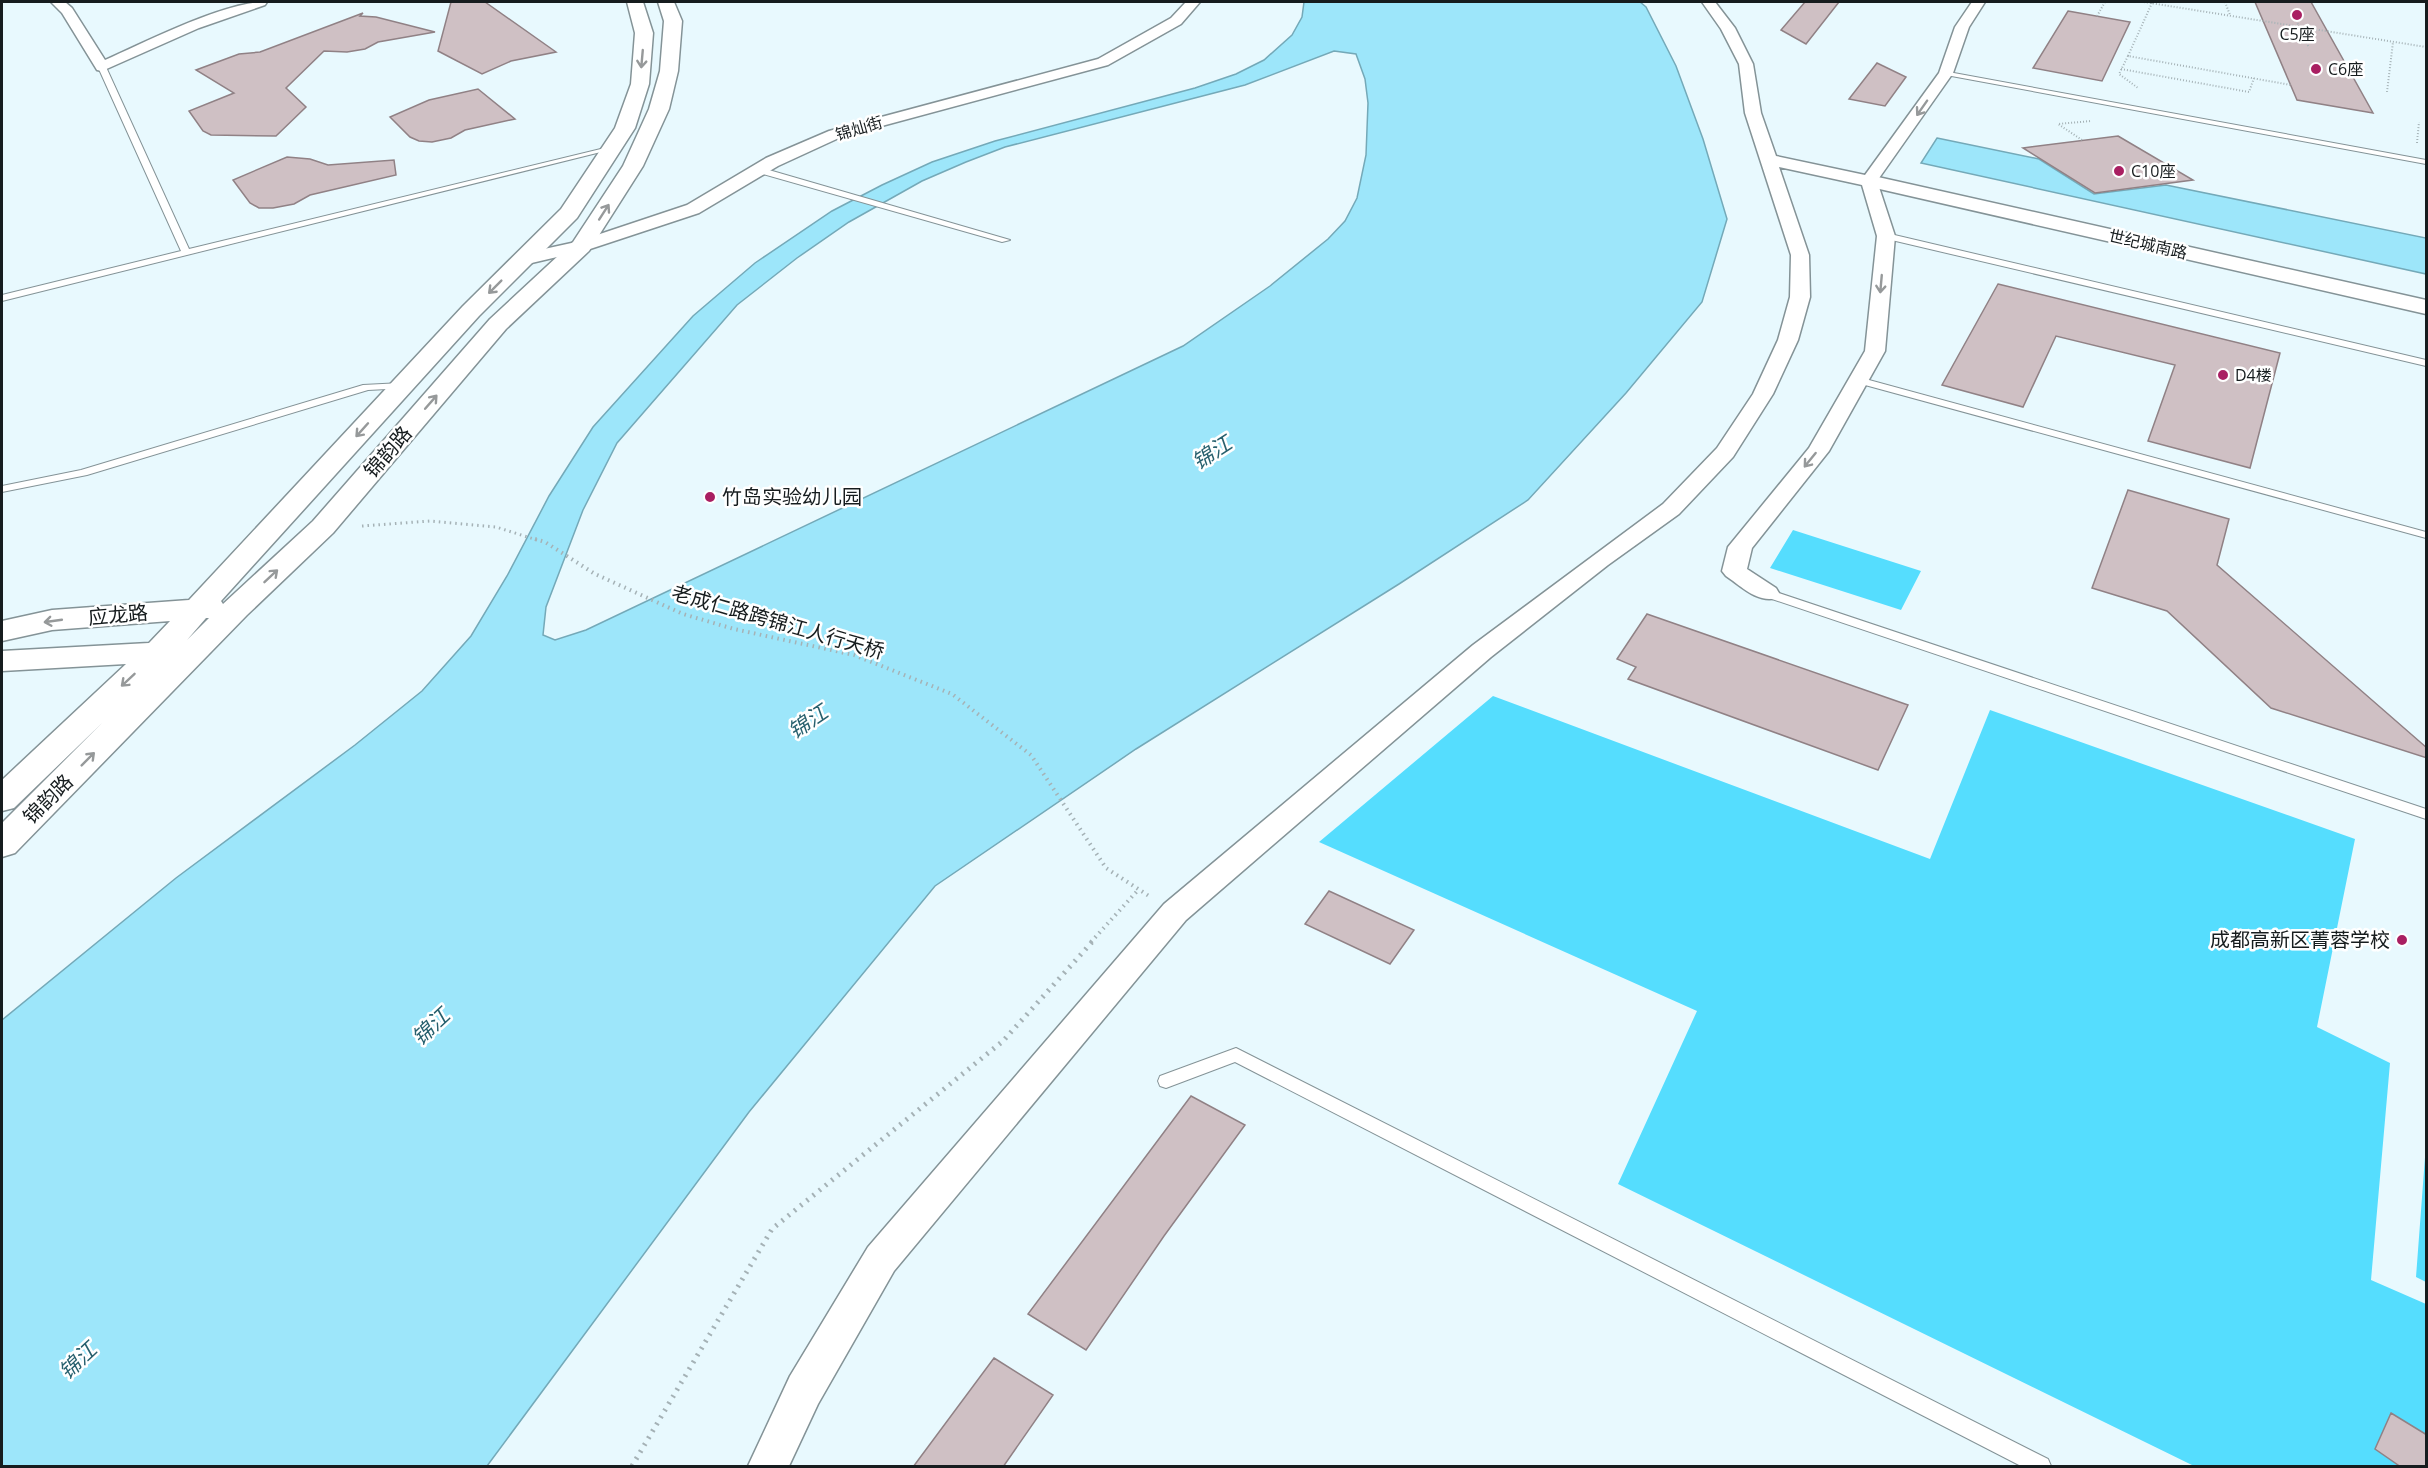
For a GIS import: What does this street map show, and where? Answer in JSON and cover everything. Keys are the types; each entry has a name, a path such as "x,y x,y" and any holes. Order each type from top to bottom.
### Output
{"street":[{"path":"57,2 67,11 102,67 194,25 260,2"},
{"name":"锦韵路","path":"2,799 158,652 201,608 402,386 569,213 609,149 625,128 640,84 644,33 635,2"},
{"name":"锦韵路","path":"2,844 197,650 236,608 323,527 498,324 581,246 633,166 659,109 669,71 673,21 666,2"},
{"name":"锦灿街","path":"523,259 581,246 693,209 759,170 835,134 1103,62 1176,21 1193,2"},
{"path":"768,1467 804,1390 881,1259 1175,912 1482,651 1600,560 1671,509 1725,452 1763,394 1788,340 1800,297 1800,255 1753,113 1746,64 1728,28 1708,2"},
{"path":"1869,181 1946,73 1962,27 1978,2"},
{"path":"1769,160 1869,181"},
{"path":"1767,593 1734,571 1740,546 1818,451 1875,351 1886,236 1869,181"},
{"name":"世纪城南路","path":"1869,181 2427,307"},
{"name":"应龙路","path":"2,631 52,620 201,608 236,608"},
{"name":"应龙路","path":"2,661 197,650"}],"lane":[{"path":"102,67 186,253"},
{"path":"1946,73 2427,162"},
{"path":"2,298 609,149"},
{"path":"759,170 1005,240"},
{"path":"1886,236 2427,363"},
{"path":"1858,380 2427,535"},
{"path":"2,489 83,473 367,387 402,386"},
{"path":"1767,593 2427,814"},
{"path":"1166,1081 1236,1055 2041,1467"}],"path":[{"path":"2097,16 2104,2"},
{"path":"2144,2 2427,47"},
{"path":"2142,91 2119,74 2153,2"},
{"path":"2225,2 2230,15"},
{"path":"2295,18 2309,48"},
{"path":"2387,92 2393,42"},
{"path":"2128,56 2291,85"},
{"path":"2121,69 2249,92 2254,78"},
{"path":"2082,140 2058,124 2120,117 2127,106"},
{"path":"2417,146 2419,122"},
{"name":"老成仁路跨锦江人行天桥","path":"374,525 430,521 506,530 545,542 595,574 683,614 734,629 854,655 952,694 1031,755 1106,868"},
{"path":"1106,868 1175,912"},
{"path":"632,1467 772,1229 1003,1041 1139,889"}],"shaded area":[{"path":"1793,530 1921,571 1901,610 1770,568"},
{"path":"1493,696 1930,859 1990,710 2355,839 2317,1027 2390,1063 2371,1280 2426,1304 2426,1466 2194,1466 1618,1184 1697,1011 1319,842"},
{"path":"2426,1144 2426,1282 2416,1277"}],"water":[{"name":"锦江","path":"1304,2 1640,2 1646,7 1676,66 1703,139 1727,219 1702,302 1626,393 1528,500 1136,749 935,886 749,1112 487,1466 2,1466 2,1020 176,878 355,745 422,691 471,636 507,576 549,496 593,427 693,316 755,263 832,211 932,162 995,141 1195,88 1236,74 1264,60 1292,35 1302,17","holes":["1334,51 1356,54 1365,79 1368,103 1366,155 1357,198 1345,221 1328,239 1270,286 1183,346 586,630 555,640 543,635 546,607 583,510 617,443 737,305 797,258 849,222 922,181 1005,147 1245,85"]},
{"path":"1937,138 2039,159 2094,194 2166,185 2426,238 2426,274 1921,163"}],"building":[{"path":"451,2 485,2 556,52 511,61 482,74 438,51"},
{"path":"1805,2 1839,2 1806,44 1781,30"},
{"path":"2255,2 2311,2 2373,113 2297,100"},
{"path":"2068,11 2130,22 2102,81 2033,68"},
{"path":"363,13 360,16 376,17 435,32 378,42 365,49 347,52 324,51 286,88 306,107 276,136 211,135 203,131 189,111 234,93 196,70 239,54 260,52"},
{"path":"1877,63 1906,77 1885,106 1849,99"},
{"path":"478,89 515,119 465,130 451,138 432,142 419,141 410,137 390,117 429,100"},
{"name":"C10座","path":"2118,136 2193,180 2095,193 2023,148"},
{"path":"287,157 310,159 328,165 394,160 396,175 310,195 294,204 259,208 250,203 233,180"},
{"name":"D4楼","path":"1998,284 2280,353 2250,468 2148,441 2175,365 2056,336 2023,407 1942,385"},
{"path":"2128,490 2229,519 2217,565 2427,748 2427,758 2271,708 2167,611 2092,588"},
{"path":"1647,614 1908,705 1878,770 1628,679 1636,667 1617,659"},
{"path":"1329,891 1414,930 1390,964 1305,924"},
{"path":"1191,1096 1245,1125 1164,1236 1086,1350 1028,1314"},
{"path":"994,1358 1053,1395 1003,1467 913,1467"},
{"path":"2391,1413 2427,1435 2427,1467 2401,1467 2375,1449"}],"place":[{"name":"C5座","path":"2297,15"},
{"name":"C6座","path":"2316,69"},
{"name":"C10座","path":"2119,171"},
{"name":"D4楼","path":"2223,375"},
{"name":"竹岛实验幼儿园","path":"710,497"},
{"name":"成都高新区菁蓉学校","path":"2402,940"}]}
